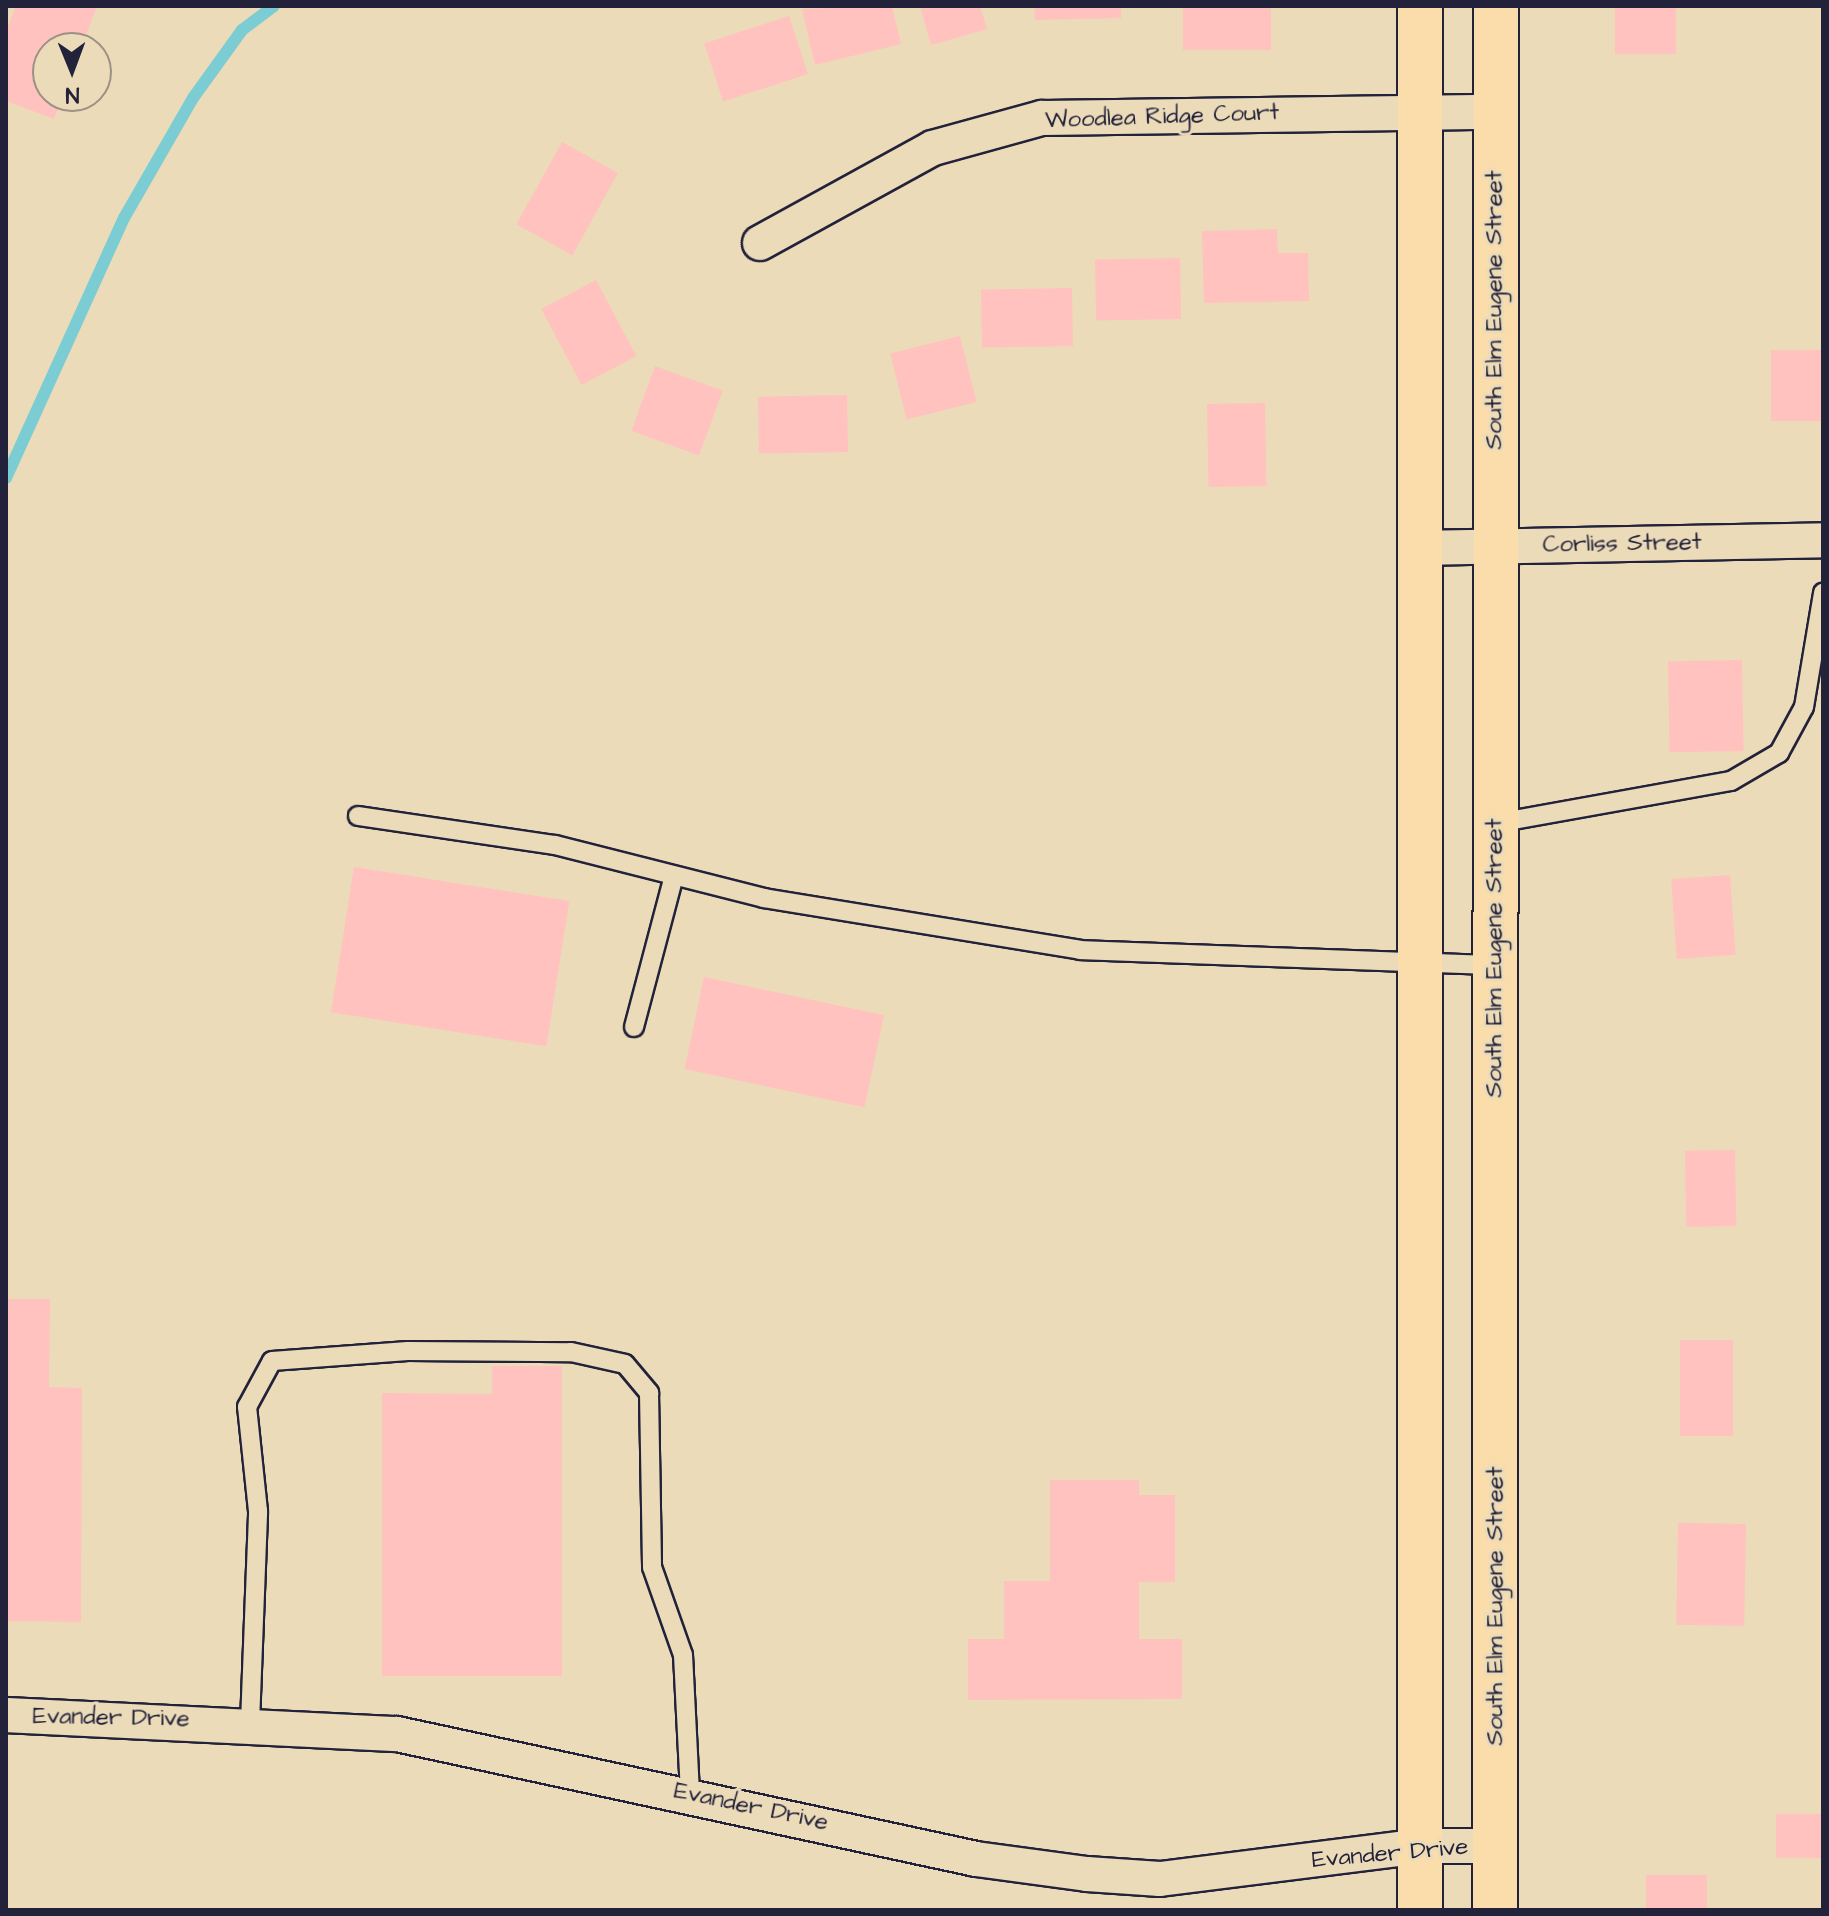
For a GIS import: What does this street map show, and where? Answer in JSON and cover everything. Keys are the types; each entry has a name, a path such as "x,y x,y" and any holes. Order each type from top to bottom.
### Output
{"main road":[{"path":"1420,6 1420,1910"},
{"name":"South Elm Eugene Street","path":"1495,1910 1496,6"}],"street":[{"name":"Woodlea Ridge Court","path":"760,243 933,148 1042,118 1495,112"},
{"name":"Corliss Street","path":"1421,548 1823,540"},
{"name":"Evander Drive","path":"6,1715 250,1723 397,1734 690,1793 976,1859 1131,1877 1421,1846 1495,1846"}],"lane":[{"path":"1495,823 1731,781 1779,753 1804,707 1823,593"},
{"path":"358,816 555,845 764,898 1080,950 1421,966 1495,965"},
{"path":"634,1027 674,876"},
{"path":"250,1723 258,1511 247,1407 272,1361 408,1351 571,1352 625,1364 649,1393 652,1567 683,1655 690,1793"}],"building":[{"path":"16,6 97,6 87,32 32,32 32,111 6,101 6,31"},
{"path":"892,6 901,44 815,65 802,9"},
{"path":"920,6 980,6 987,29 931,45"},
{"path":"1034,6 1121,6 1121,18 1035,20"},
{"path":"1183,6 1271,6 1271,50 1183,50"},
{"path":"1615,6 1676,6 1676,54 1615,54"},
{"path":"789,16 808,74 723,102 704,44"},
{"path":"35,112 57,112 54,119"},
{"path":"562,142 618,173 572,255 516,224"},
{"path":"1277,229 1278,253 1308,253 1309,301 1204,303 1202,231"},
{"path":"1180,258 1181,319 1096,320 1095,259"},
{"path":"596,280 636,356 582,385 541,309"},
{"path":"1072,288 1073,346 982,348 981,290"},
{"path":"960,336 976,402 907,419 890,353"},
{"path":"1771,350 1823,350 1823,421 1771,421"},
{"path":"655,366 723,391 699,455 631,431"},
{"path":"847,395 848,452 759,454 758,397"},
{"path":"1265,403 1266,486 1208,487 1207,404"},
{"path":"1742,660 1744,751 1670,752 1668,661"},
{"path":"354,867 569,901 546,1046 331,1012"},
{"path":"1730,875 1736,955 1677,959 1671,879"},
{"path":"704,977 884,1015 864,1107 684,1069"},
{"path":"1735,1150 1736,1226 1686,1227 1685,1151"},
{"path":"6,1299 50,1299 49,1387 82,1388 81,1622 6,1621"},
{"path":"1680,1340 1733,1340 1733,1436 1680,1436"},
{"path":"492,1366 562,1366 562,1676 382,1676 382,1393 492,1394"},
{"path":"1050,1480 1139,1480 1139,1495 1175,1495 1175,1582 1139,1582 1139,1639 1182,1639 1182,1699 968,1700 968,1639 1004,1639 1004,1581 1050,1581"},
{"path":"1678,1523 1746,1524 1744,1626 1676,1625"},
{"path":"1776,1814 1823,1814 1823,1858 1776,1858"},
{"path":"1646,1875 1707,1875 1707,1910 1646,1910"}],"waterway":[{"path":"6,478 124,218 193,98 242,30 274,6"}]}
